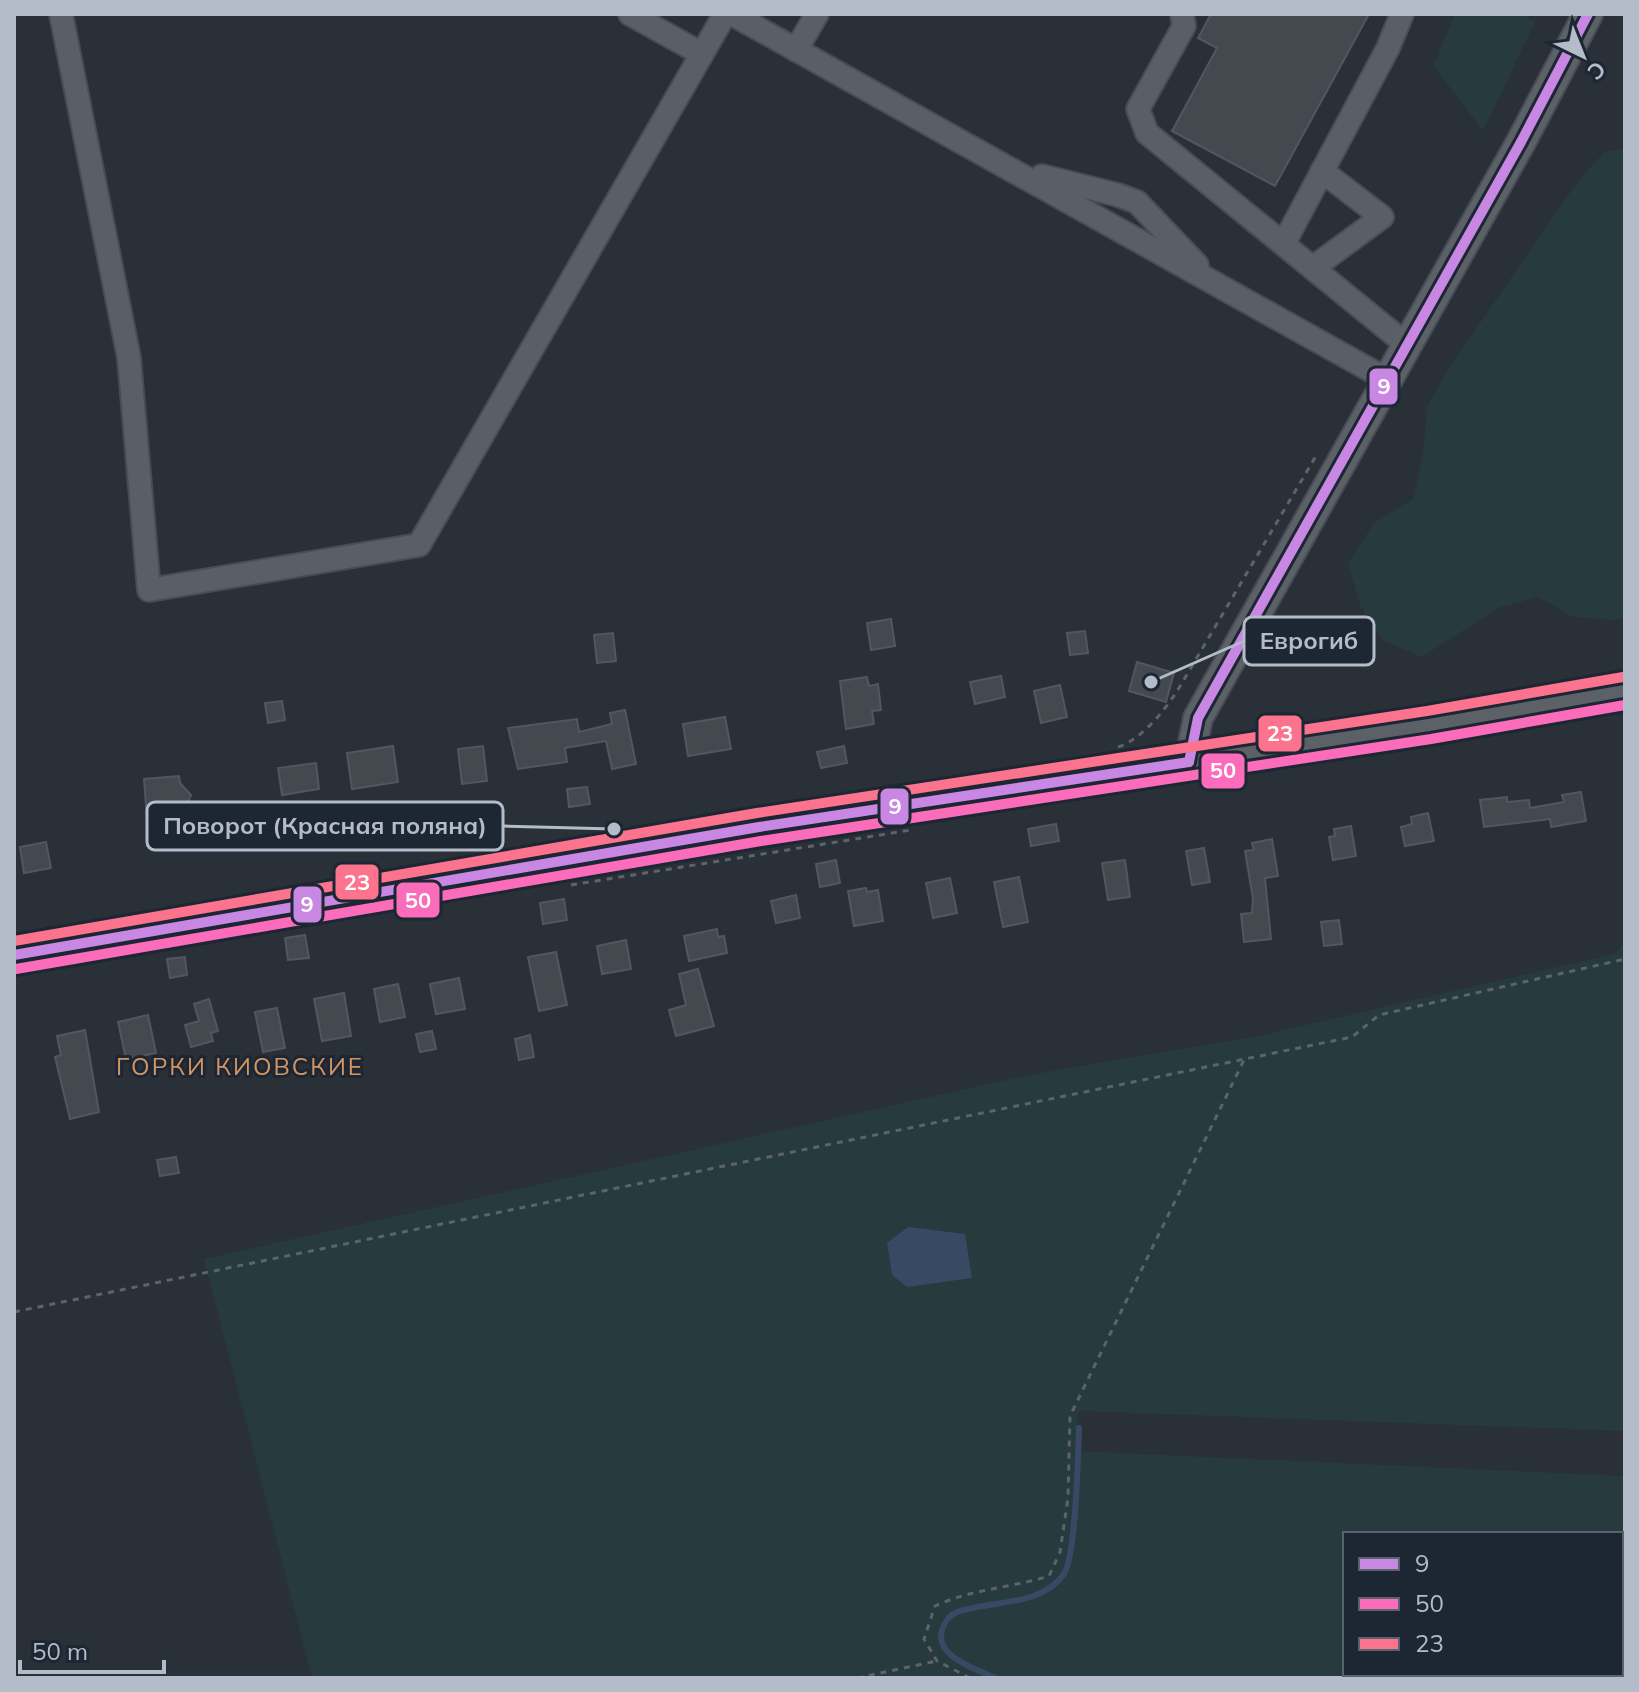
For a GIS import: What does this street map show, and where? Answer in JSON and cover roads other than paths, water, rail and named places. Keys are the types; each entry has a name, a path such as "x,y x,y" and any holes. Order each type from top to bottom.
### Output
{"main road":[{"path":"1189,762 1198,718 1521,142 1588,14"},
{"path":"14,955 759,827 1189,762 1625,691"}],"lane":[{"path":"61,14 129,358 149,590 419,545 725,14"},
{"path":"630,14 702,54"},
{"path":"732,14 763,23 796,50 1388,380"},
{"path":"796,50 817,14"},
{"path":"1182,14 1184,26 1138,109 1147,133 1407,345"},
{"path":"1284,243 1388,48 1402,14"},
{"path":"998,163 1137,202 1214,283"},
{"path":"1314,267 1382,217 1322,171"}],"water":[{"path":"908,1227 965,1234 972,1278 907,1287 892,1275 887,1243"}],"waterway":[{"path":"996,1678 951,1655 941,1639 943,1627 957,1612 1029,1597 1054,1585 1064,1574 1074,1527 1079,1428"}],"place":[{"name":"Еврогиб","path":"1151,682"},
{"name":"Поворот (Красная поляна)","path":"614,829"}],"district":[{"name":"ГОРКИ КИОВСКИЕ","path":"240,1067"}]}
